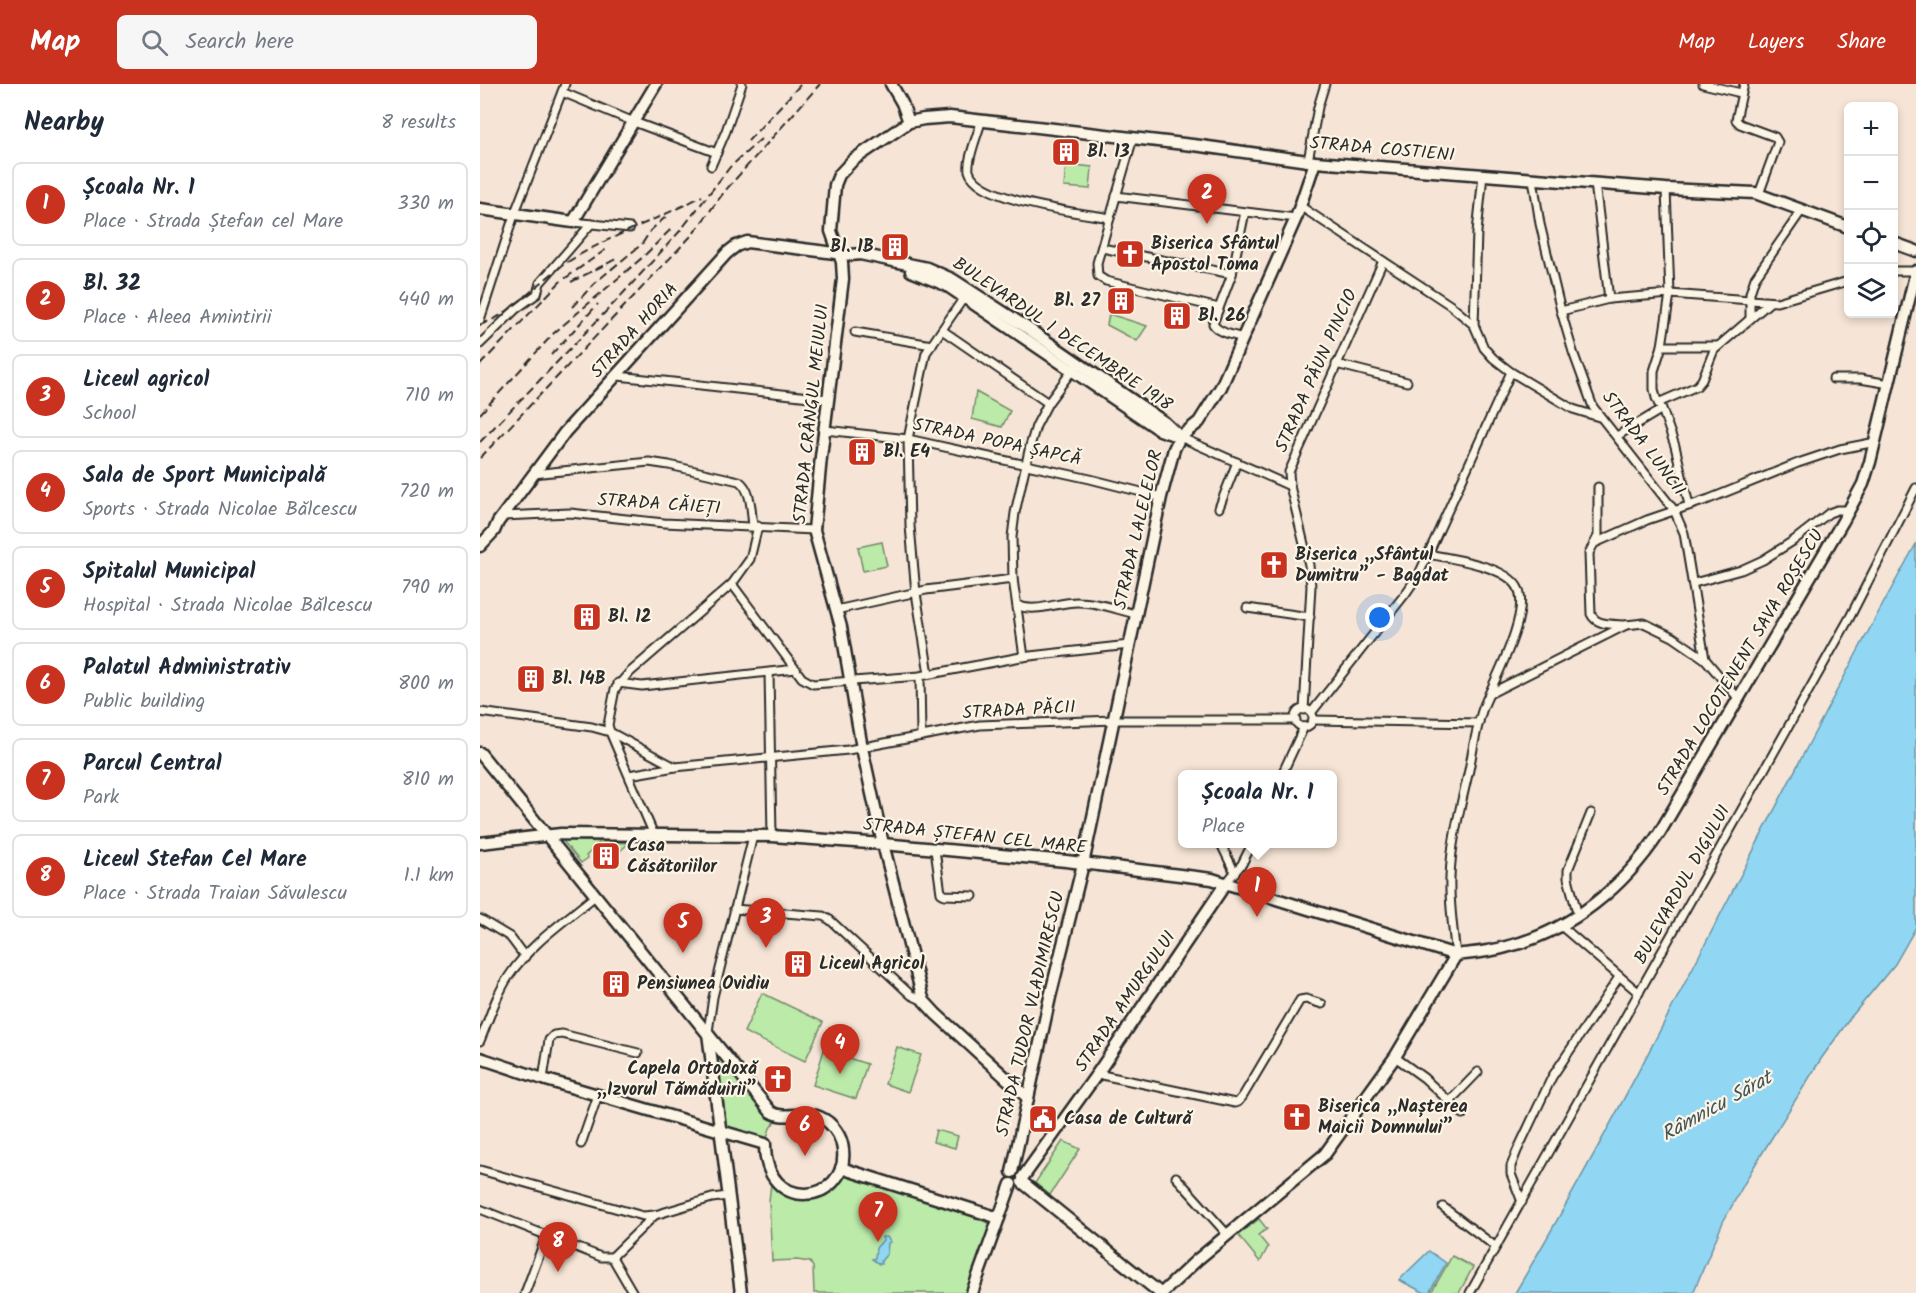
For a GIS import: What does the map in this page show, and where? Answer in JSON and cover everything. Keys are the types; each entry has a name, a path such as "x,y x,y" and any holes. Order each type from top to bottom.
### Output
{"street":[{"path":"573,222 656,84"},
{"path":"711,166 742,84"},
{"path":"891,84 902,103 909,122"},
{"path":"1311,162 1318,107 1325,84"},
{"path":"1703,84 1741,93"},
{"path":"1744,84 1736,117 1738,123 1772,135 1778,142 1759,194"},
{"path":"480,320 514,215 564,88 634,122 717,153"},
{"name":"STRADA COSTIENI","path":"909,122 924,118 950,117 1311,162 1759,194 1844,226"},
{"name":"STRADA CRÂNGUL MEIULUI","path":"909,122 853,160 839,175 835,185 831,231 843,268 843,279 814,530 846,649 862,748 883,844 924,1001"},
{"path":"981,122 969,169 973,178 984,187 1005,196 1050,209 1110,218"},
{"path":"1133,138 1096,268 1098,276 1106,280 1219,308"},
{"name":"STRADA LALELELOR","path":"1083,864 1161,497 1174,449 1180,436 1195,427 1214,400 1296,218 1311,162"},
{"path":"1474,325 1477,232 1483,175"},
{"name":"STRADA LUNCII","path":"1533,179 1540,224 1561,311 1588,396 1599,418 1617,436 1674,510 1684,533 1705,659"},
{"path":"1595,183 1609,299"},
{"path":"1666,189 1670,294 1654,381 1660,406 1675,446 1689,505"},
{"path":"1116,196 1296,218"},
{"path":"1300,206 1450,304 1474,325 1484,348 1492,358 1511,372 1573,409 1599,418"},
{"path":"480,209 630,228"},
{"path":"1750,318 1750,300 1755,278 1802,210"},
{"path":"1243,338 1214,327 1213,324 1232,274 1245,212"},
{"path":"480,344 516,309 537,294 540,283 591,224"},
{"name":"STRADA HORIA","path":"480,546 494,531 500,519 565,432 727,253 736,246 753,242 838,253"},
{"path":"1898,245 1916,251"},
{"path":"1102,248 1232,274"},
{"name":"BULEVARDUL 1 DECEMBRIE 1918","path":"838,253 851,255 859,262 921,273 967,293 1075,367 1160,430 1180,436 1290,486"},
{"name":"STRADA PĂUN PINCIO","path":"1304,710 1311,586 1309,565 1288,474 1383,261"},
{"path":"1898,271 1916,271"},
{"name":"STRADA LOCOTENENT SAVA ROȘESCU","path":"1456,955 1505,948 1578,916 1611,891 1648,851 1850,510 1863,484 1876,442 1916,271"},
{"path":"1561,311 1609,299 1670,294 1770,302 1844,282"},
{"path":"928,674 916,593 910,526 908,438 923,363 932,345 967,293"},
{"path":"1617,436 1660,406 1697,386 1702,380 1714,350 1770,302"},
{"path":"942,330 1048,403"},
{"path":"855,332 932,345"},
{"path":"1662,346 1718,346"},
{"path":"1336,364 1407,382"},
{"path":"1024,657 1013,579 1013,525 1025,465 1036,426 1048,403 1075,367"},
{"path":"1284,770 1304,728 1311,725 1312,717 1419,574 1511,372"},
{"path":"618,376 828,399"},
{"path":"1833,379 1890,384"},
{"name":"STRADA POPA ȘAPCĂ","path":"825,430 908,438 1161,497"},
{"path":"1595,543 1674,510 1820,455 1876,442"},
{"path":"533,474 640,462 669,465 739,481 748,493 755,526 750,559 732,584 618,683 609,714 610,732 654,835"},
{"path":"1219,508 1237,462"},
{"path":"1598,487 1598,536 1589,553 1591,614 1595,621 1626,625"},
{"name":"BULEVARDUL DIGULUI","path":"1470,1293 1850,617 1916,488"},
{"path":"1694,584 1741,570 1785,547 1829,513 1837,510 1850,510"},
{"name":"STRADA CĂIEȚI","path":"500,519 570,513 664,523 814,530"},
{"name":"STRADA HORIA","path":"480,536 500,519"},
{"path":"1161,1293 1227,1234 1319,1160 1395,1057 1456,955 1450,871 1456,829 1479,723 1515,631 1521,605 1518,587 1502,574 1472,562 1427,554"},
{"path":"836,610 916,593 1013,579"},
{"path":"732,584 802,678 813,684 920,676 1024,657 1129,645"},
{"path":"1017,605 1030,609 1069,602 1086,602 1136,614"},
{"path":"1247,608 1310,617"},
{"path":"1489,694 1626,625 1636,623 1651,625 1705,659 1738,698"},
{"path":"618,683 642,686 796,669"},
{"path":"769,673 772,836"},
{"path":"920,676 921,736"},
{"path":"1304,728 1298,725 1296,720 1297,713 1304,710 1312,717 1479,723"},
{"path":"480,712 592,727 610,732 675,767"},
{"name":"STRADA PĂCII","path":"629,775 675,767 862,748 980,725 1114,720 1296,720"},
{"path":"480,753 771,1112 780,1115 810,1114 822,1118 832,1126 839,1136 843,1149 841,1168 829,1185 818,1192 805,1195 792,1193 780,1185 769,1170 765,1157 765,1144 480,1059"},
{"path":"1578,916 1568,870 1591,813"},
{"name":"STRADA ȘTEFAN CEL MARE","path":"480,843 547,834 772,836 883,844 1083,864 1212,879 1456,955"},
{"path":"741,1293 708,1032 710,1010 753,836"},
{"path":"1223,848 1235,873"},
{"name":"STRADA AMURGULUI","path":"1019,1181 1097,1074 1235,873 1249,848"},
{"path":"935,850 941,893 973,896"},
{"name":"STRADA TUDOR VLADIMIRESCU","path":"1083,864 1050,997 1012,1172 1019,1172 1019,1181 1161,1293"},
{"path":"480,1041 507,978 525,957 595,896"},
{"path":"734,909 823,916 830,920 911,995 924,1001 1028,1098"},
{"path":"480,919 510,937 525,957"},
{"path":"1560,925 1639,993"},
{"path":"1522,1202 1511,1174 1511,1166 1517,1151 1552,1077 1619,977"},
{"path":"1097,1074 1235,1103 1241,1099 1300,1000 1306,999 1322,1004"},
{"path":"543,1079 549,1040 554,1035 562,1034 638,1053"},
{"path":"1395,1057 1424,1078 1463,1114"},
{"path":"1450,1101 1478,1072"},
{"path":"581,1144 598,1095"},
{"path":"841,1168 999,1218"},
{"path":"480,1170 643,1216 728,1196"},
{"path":"1176,1177 1227,1234"},
{"path":"972,1293 999,1218 1019,1181"},
{"path":"1443,1206 1496,1247"},
{"path":"480,1209 601,1257 612,1257 655,1215"},
{"path":"525,1293 547,1234"},
{"path":"612,1257 633,1293"}],"green space":[{"path":"1066,164 1092,167 1090,189 1064,187"},
{"path":"1109,314 1147,326 1137,341 1107,325"},
{"path":"976,392 1010,411 1002,427 972,419"},
{"path":"882,542 887,566 863,571 858,547"},
{"path":"563,841 629,843 619,852 611,843 607,847 599,843 586,856 588,858 581,863"},
{"path":"762,993 823,1022 805,1061 744,1032"},
{"path":"897,1047 921,1055 908,1092 885,1084"},
{"path":"824,1050 867,1064 856,1099 813,1085"},
{"path":"722,1052 780,1115 770,1128 765,1144 719,1130 711,1062"},
{"path":"936,1130 958,1136 955,1148 933,1142"},
{"path":"1063,1141 1080,1149 1050,1195 1035,1183"},
{"path":"841,1168 869,1175 991,1224 971,1293 814,1293 813,1267 810,1262 772,1261 769,1201 772,1175 780,1186 818,1192"},
{"path":"1259,1219 1267,1229 1258,1235 1268,1247 1260,1262 1238,1235"},
{"path":"1452,1256 1473,1267 1459,1293 1431,1293"}],"water":[{"name":"Râmnicu Sărat","path":"1916,544 1916,927 1895,964 1851,1017 1821,1059 1753,1168 1723,1222 1693,1293 1515,1293 1619,1108 1815,731"},
{"path":"882,1237 887,1237 891,1242 888,1243 887,1254 881,1261 882,1264 879,1264 872,1259 875,1258 876,1248 883,1240"},
{"path":"1429,1251 1446,1263 1429,1293 1425,1293 1399,1280"}],"railway":[{"path":"748,141 801,84"},
{"path":"480,458 693,234 724,192 820,84"},
{"path":"480,442 617,300 680,231 730,167 761,139"},
{"path":"480,325 509,309 558,269 582,253 702,196"},
{"path":"572,307 597,281 642,244 651,230 669,214"},
{"path":"480,414 554,333 643,257 671,229"},
{"path":"480,365 560,282 608,248"},
{"path":"571,282 616,259"},
{"path":"551,355 598,304"}],"place":[{"name":"Bl. 13","path":"1066,152"},
{"name":"Bl. 32","path":"1207,224"},
{"name":"Bl. 1B","path":"895,247"},
{"name":"Biserica Sfântul Apostol Toma","path":"1130,254"},
{"name":"Bl. 27","path":"1121,301"},
{"name":"Bl. 26","path":"1177,316"},
{"name":"Bl. E4","path":"862,452"},
{"name":"Biserica „Sfântul Dumitru” - Bagdat","path":"1274,565"},
{"name":"Bl. 12","path":"587,617"},
{"name":"Bl. 14B","path":"531,679"},
{"name":"Casa Căsătoriilor","path":"606,856"},
{"name":"Școala Nr. 1","path":"1257,917"},
{"name":"Liceul agricol","path":"766,948"},
{"name":"Spitalul Municipal","path":"683,953"},
{"name":"Liceul Agricol","path":"798,964"},
{"name":"Pensiunea Ovidiu","path":"616,984"},
{"name":"Sala de Sport Municipală","path":"840,1074"},
{"name":"Capela Ortodoxă „Izvorul Tămăduirii”","path":"778,1079"},
{"name":"Biserica „Nașterea Maicii Domnului”","path":"1297,1117"},
{"name":"Casa de Cultură","path":"1043,1119"},
{"name":"Palatul Administrativ","path":"805,1156"},
{"name":"Parcul Central","path":"878,1242"},
{"name":"Liceul Stefan Cel Mare","path":"558,1272"}]}
